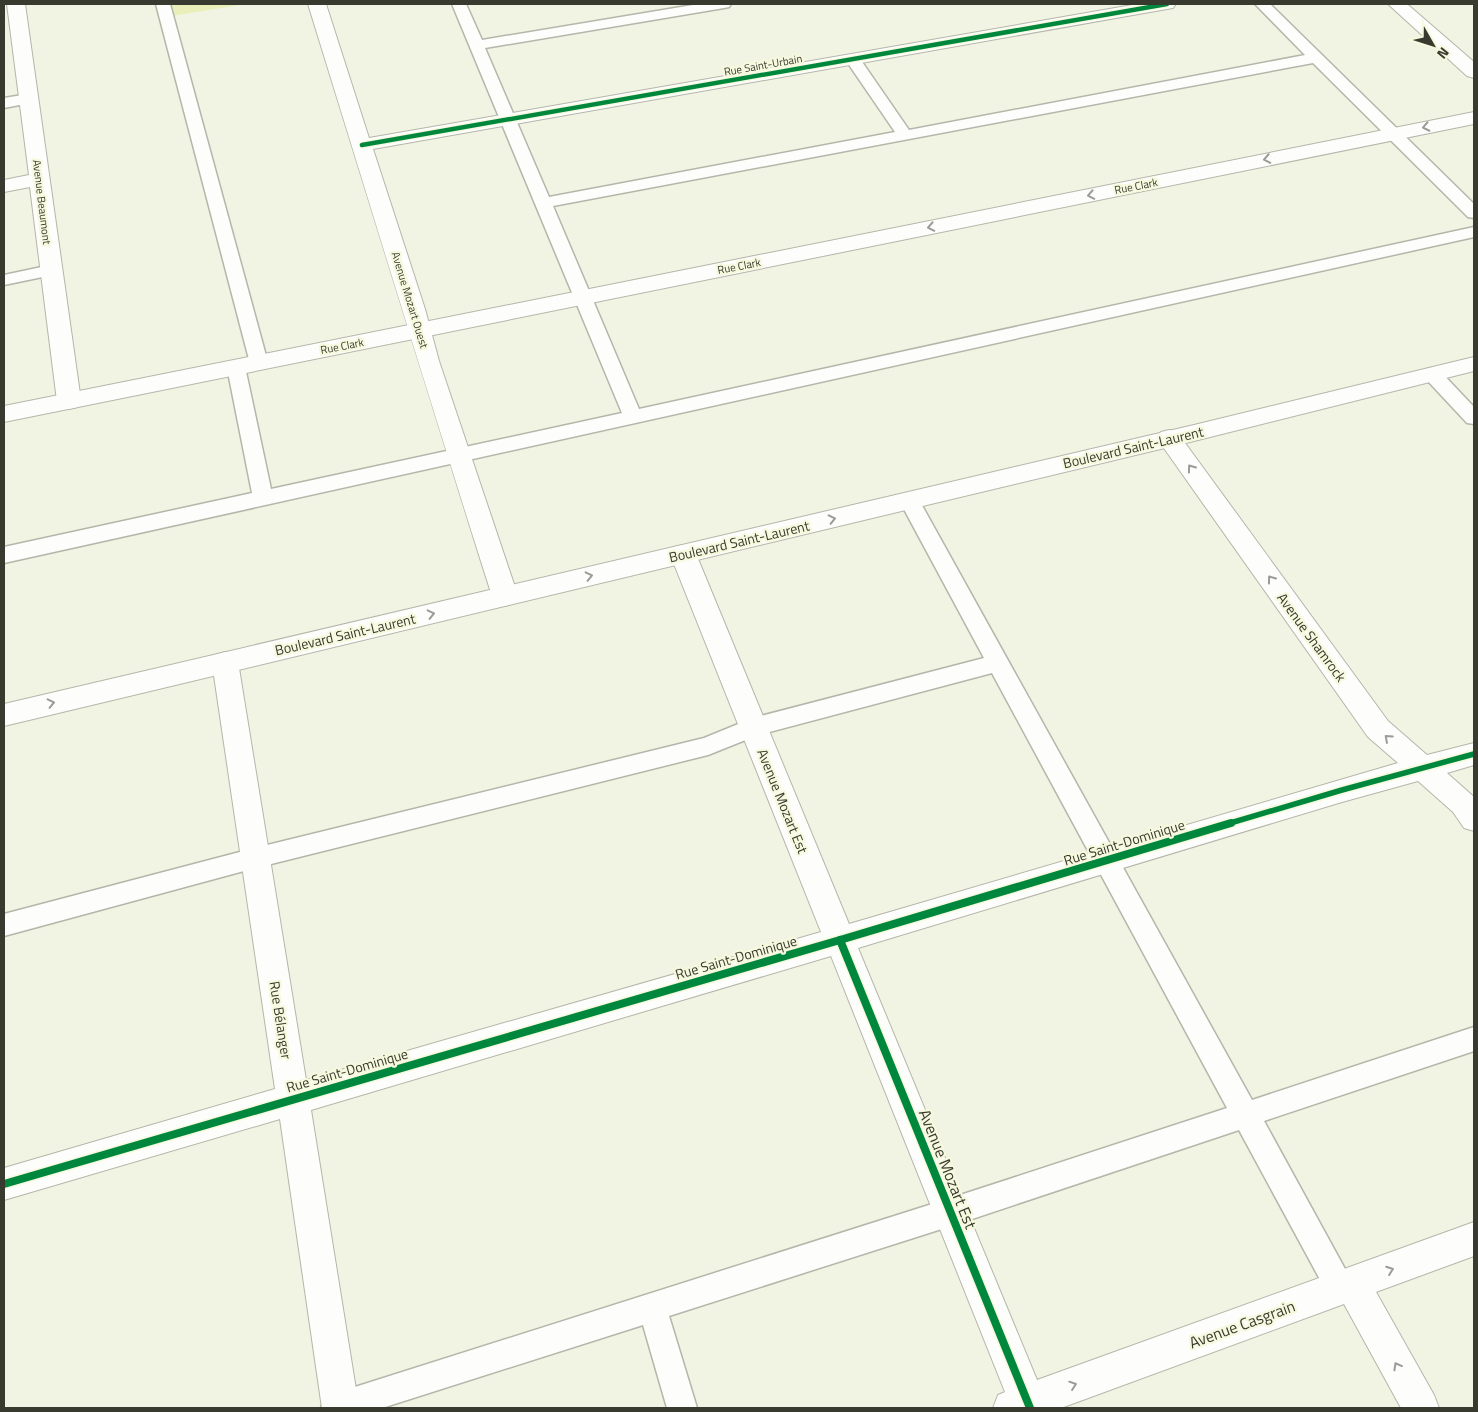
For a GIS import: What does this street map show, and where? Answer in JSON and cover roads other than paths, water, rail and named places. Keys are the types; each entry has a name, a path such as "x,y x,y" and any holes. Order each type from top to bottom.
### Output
{"street":[{"name":"Avenue Beaumont","path":"16,4 11,27 29,99 69,401"},
{"name":"Avenue Mozart Ouest","path":"317,4 420,330 428,361 505,596"},
{"name":"Rue Saint-Urbain","path":"362,145 1167,4"},
{"path":"1397,4 1474,72"},
{"name":"Rue Clark","path":"4,414 1474,118"},
{"path":"4,186 40,179"},
{"name":"Boulevard Saint-Laurent","path":"4,714 683,554 1474,364"},
{"name":"Avenue Shamrock","path":"1169,438 1378,729 1463,804 1474,819"},
{"name":"Avenue Mozart Est","path":"683,554 951,1212 1022,1406"},
{"name":"Rue Bélanger","path":"225,662 339,1408"},
{"name":"Rue Saint-Dominique","path":"4,1184 1474,754"},
{"name":"Avenue Casgrain","path":"1022,1406 1474,1239"},
{"path":"1346,1286 1421,1408"}],"lane":[{"path":"163,4 258,363"},
{"path":"459,4 633,417"},
{"path":"477,45 724,4"},
{"path":"1262,4 1474,213"},
{"path":"544,203 1316,58"},
{"path":"853,59 905,135"},
{"path":"4,103 29,99"},
{"path":"4,555 1474,232"},
{"path":"4,280 51,270"},
{"path":"236,367 263,498"},
{"path":"1432,374 1474,418"},
{"path":"909,500 1246,1115 1346,1286"},
{"path":"4,925 255,858 708,746 753,727 999,663"},
{"path":"339,1408 951,1212 1474,1039"},
{"path":"652,1307 682,1408"}]}
